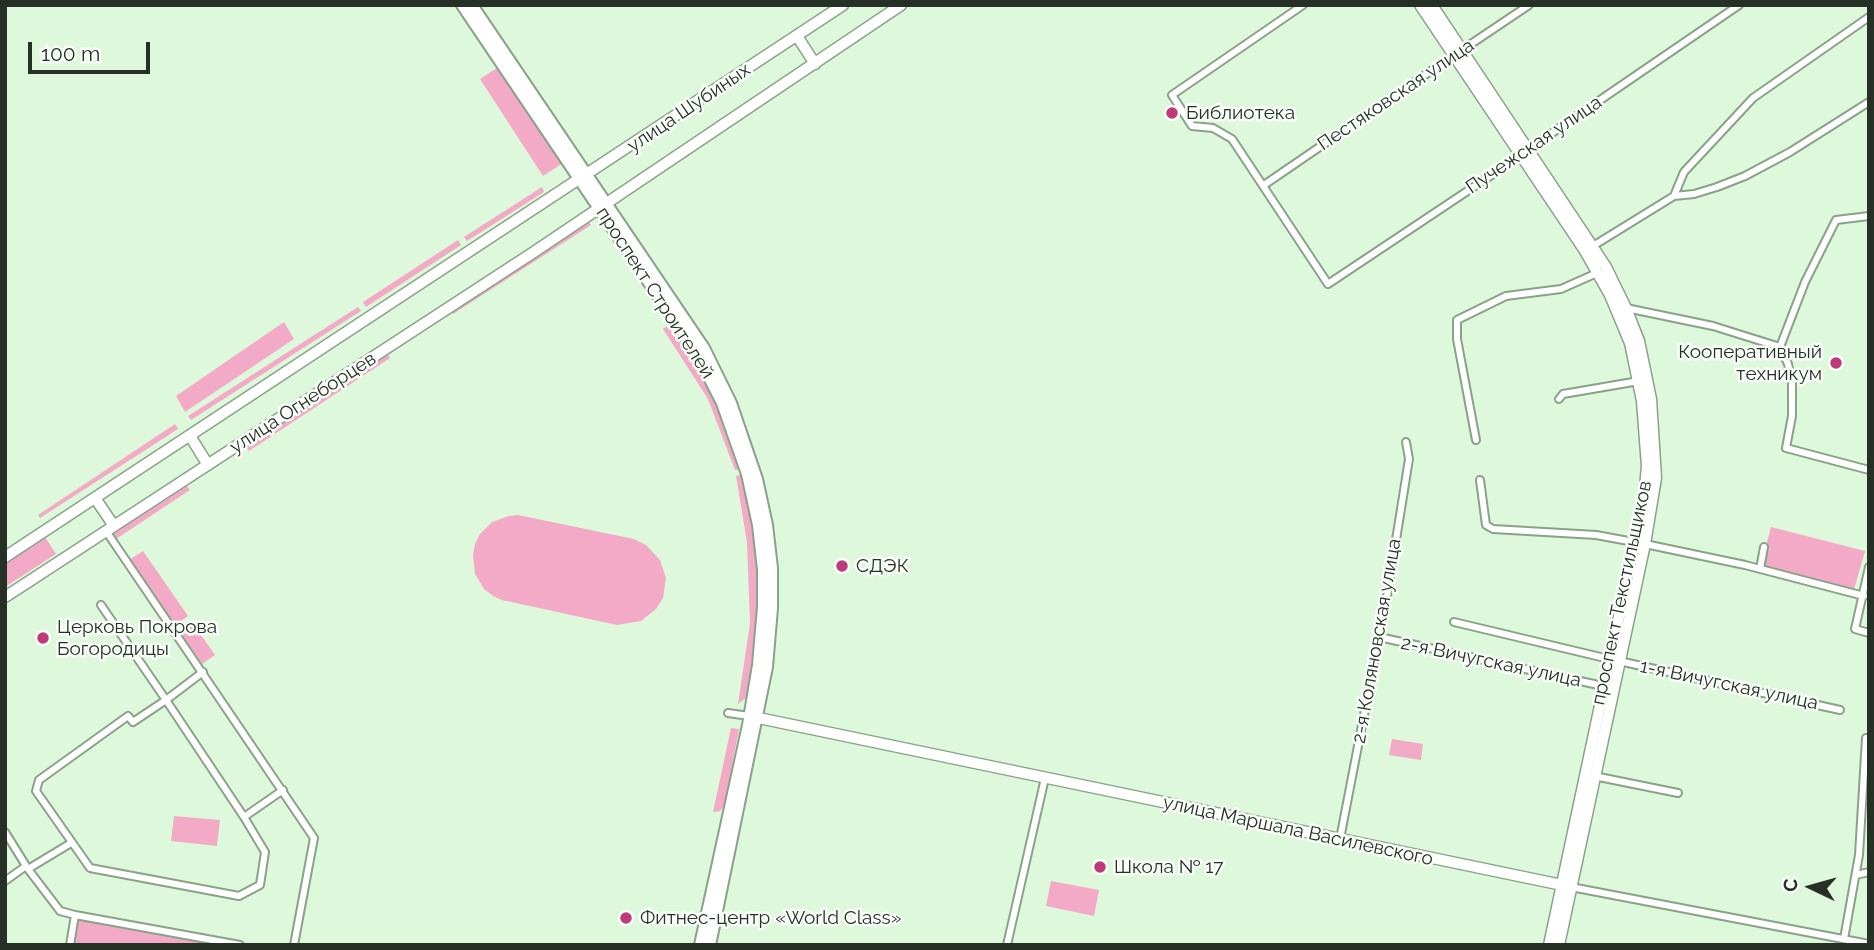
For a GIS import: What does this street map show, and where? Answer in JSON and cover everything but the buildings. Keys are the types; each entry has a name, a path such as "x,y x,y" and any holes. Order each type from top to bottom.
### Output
{"main road":[{"name":"проспект Строителей","path":"462,5 603,206 697,354 722,402 740,451 752,498 763,570 763,607 754,717 710,945"},
{"name":"проспект Строителей","path":"472,5 584,178"},
{"name":"улица Шубиных","path":"584,178 844,5"},
{"name":"улица Шубиных","path":"603,206 901,5"},
{"name":"проспект Текстильщиков","path":"1420,5 1458,53"},
{"name":"проспект Текстильщиков","path":"1432,5 1458,53 1589,249 1639,341 1655,428 1656,478 1614,660 1594,776 1549,945"},
{"path":"797,36 814,64"},
{"name":"улица Огнеборцев","path":"5,557 584,178"},
{"name":"улица Огнеборцев","path":"5,597 603,206"},
{"name":"проспект Текстильщиков","path":"1589,249 1597,273 1622,309 1639,381 1646,428 1647,466 1640,543"},
{"path":"190,436 208,465"},
{"path":"95,498 110,529"},
{"name":"проспект Текстильщиков","path":"1559,945 1566,886 1604,686 1614,660"},
{"name":"проспект Строителей","path":"700,945 754,717"},
{"name":"улица Маршала Василевского","path":"754,717 1566,886"}],"street":[{"path":"1264,185 1232,139 1213,128 1192,126 1172,95 1303,5"},
{"name":"Пестяковская улица","path":"1264,185 1529,5"},
{"name":"Пучежская улица","path":"1264,185 1328,284 1739,5"},
{"path":"1674,196 1684,172 1753,98 1869,16"},
{"path":"1589,249 1674,196 1694,194 1745,176 1790,152 1869,102"},
{"path":"1869,216 1836,220 1805,282 1780,346 1792,382 1792,416 1786,448 1869,470"},
{"path":"1476,440 1457,339 1457,320 1506,296 1561,289 1597,273"},
{"path":"1622,309 1713,326 1780,346"},
{"path":"1559,398 1563,394 1639,381"},
{"name":"2-я Коляновская улица","path":"1340,839 1379,637 1409,459 1406,442"},
{"path":"1480,480 1486,525 1493,529 1596,536 1640,543 1760,569 1864,596"},
{"path":"110,529 314,838 294,945"},
{"path":"1760,569 1764,547"},
{"path":"1869,567 1855,629 1869,633"},
{"path":"101,605 166,700 244,817 265,852 260,885 239,896 90,868 36,791 40,780 128,716 133,722 166,700 203,672"},
{"name":"1-я Вичугская улица","path":"1454,622 1840,710"},
{"name":"2-я Вичугская улица","path":"1379,637 1604,686"},
{"name":"улица Маршала Василевского","path":"728,713 754,717"},
{"path":"1844,939 1866,815 1866,738 1869,738"},
{"path":"1594,776 1678,793"},
{"path":"1007,945 1045,778"},
{"path":"244,817 283,790"},
{"path":"5,832 60,911 240,945"},
{"path":"5,881 71,843"},
{"path":"1856,875 1869,872"},
{"name":"улица Маршала Василевского","path":"1566,886 1869,944"},
{"path":"70,945 75,915"}],"shaded area":[{"path":"500,66 563,163 543,176 480,79"},
{"path":"542,187 544,192 467,241 464,237"},
{"path":"588,220 591,225 453,314 450,309"},
{"path":"458,240 461,245 366,307 363,302"},
{"path":"358,307 361,311 191,420 188,416"},
{"path":"284,322 294,339 185,412 176,396"},
{"path":"669,325 712,392 741,469 735,470 708,399 663,329"},
{"path":"387,353 390,358 249,451 246,447"},
{"path":"175,424 178,429 40,518 38,515"},
{"path":"743,474 755,546 758,605 748,692 746,698 738,704 750,623 747,542 736,476"},
{"path":"187,486 190,490 116,539 113,534"},
{"path":"518,515 634,539 646,545 660,560 666,578 663,598 656,609 641,621 617,625 493,596 484,589 475,574 475,544 480,534 492,522"},
{"path":"1771,527 1865,551 1853,593 1760,569"},
{"path":"43,534 56,554 5,587 5,558"},
{"path":"143,551 188,616 175,625 129,560"},
{"path":"192,622 215,655 202,664 179,631"},
{"path":"731,728 739,729 724,806 720,811 713,812"},
{"path":"1392,739 1423,744 1421,760 1389,755"},
{"path":"174,816 220,820 217,846 171,841"},
{"path":"1051,881 1099,890 1094,916 1046,906"},
{"path":"76,917 233,945 71,945"}],"place":[{"name":"Библиотека","path":"1172,113"},
{"name":"Кооперативный техникум","path":"1836,363"},
{"name":"СДЭК","path":"842,566"},
{"name":"Церковь Покрова Богородицы","path":"43,638"},
{"name":"Школа № 17","path":"1100,867"},
{"name":"Фитнес-центр «World Class»","path":"626,918"}]}
